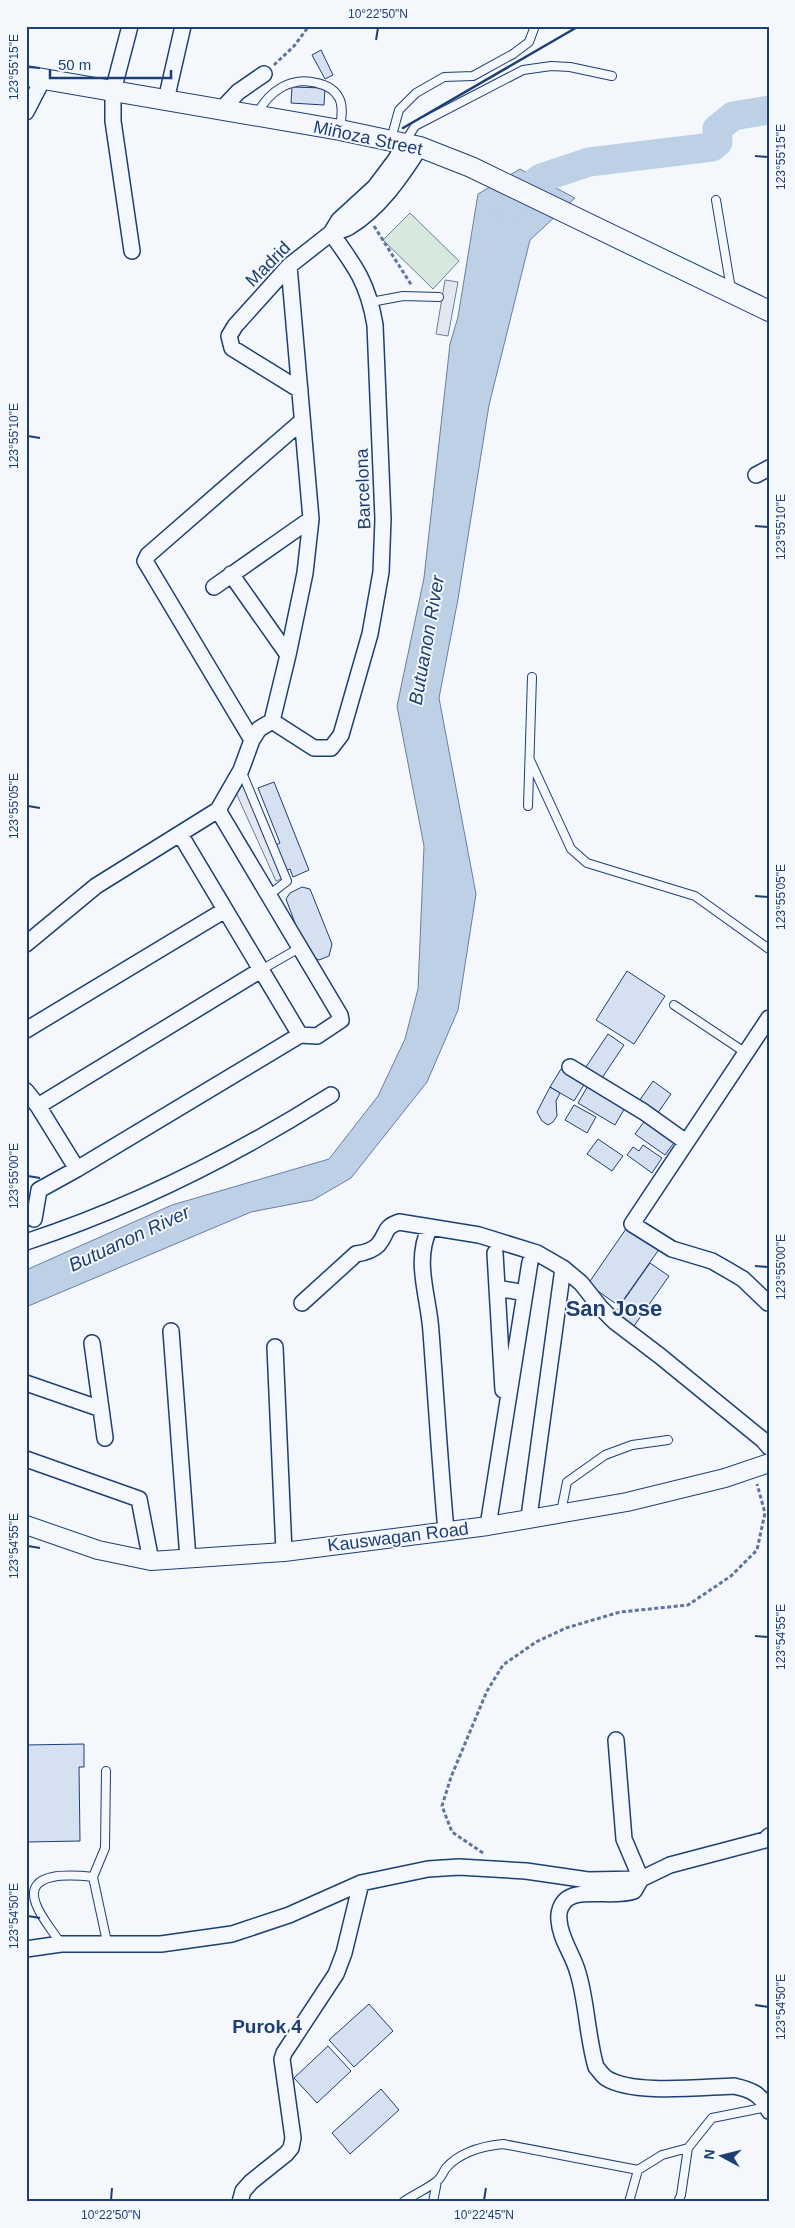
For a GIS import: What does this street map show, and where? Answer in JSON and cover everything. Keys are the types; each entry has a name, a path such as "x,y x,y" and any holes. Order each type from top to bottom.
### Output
{"main road":[{"name":"Miñoza Street","path":"35,77 405,143 471,167 769,311"}],"street":[{"path":"130,26 113,91 113,121 132,251"},
{"path":"166,100 183,26"},
{"path":"222,109 238,92 264,74"},
{"path":"26,112 35,77"},
{"name":"Madrid","path":"331,233 348,228 365,214 398,180 405,143"},
{"name":"Madrid","path":"300,390 232,348 229,336 235,326 289,266 331,233 339,220 375,186 396,159 405,143"},
{"name":"Barcelona","path":"272,721 314,748 331,748 341,735 367,644 381,572 383,519 378,358 372,302 358,269 331,233"},
{"path":"26,944 96,886 218,810 241,770 252,740 259,729 272,721 305,573 311,519 289,266"},
{"path":"252,740 145,561 148,555 302,421"},
{"path":"214,586 311,519"},
{"path":"231,574 288,655"},
{"path":"34,1219 39,1190 300,1035 317,1036 342,1020 301,947 218,810"},
{"path":"180,834 300,1035"},
{"path":"26,1030 225,910"},
{"path":"38,1106 261,970"},
{"path":"768,1302 743,1279 726,1269 712,1261 672,1249 632,1224 769,1018"},
{"path":"570,1067 644,1112 686,1142"},
{"path":"26,1091 38,1106 77,1169"},
{"path":"26,1242 142,1197 185,1177 281,1127 331,1095"},
{"path":"302,1303 356,1254 378,1245 388,1227 392,1224 399,1222 479,1235 504,1242 538,1253 563,1268 581,1283 614,1321 660,1356 769,1447"},
{"path":"430,1227 423,1241 422,1275 431,1330 446,1531"},
{"path":"495,1253 504,1419"},
{"path":"488,1526 530,1262"},
{"path":"530,1518 563,1268"},
{"path":"497,1288 525,1293"},
{"path":"171,1331 188,1559"},
{"path":"92,1343 105,1438"},
{"path":"275,1347 284,1552"},
{"path":"26,1383 101,1409"},
{"path":"26,1459 139,1498 151,1561"},
{"name":"Kauswagan Road","path":"26,1525 98,1550 151,1561 284,1552 488,1526 627,1502 752,1470 769,1463"},
{"path":"616,1740 624,1839 641,1879"},
{"path":"26,1949 61,1944 107,1942 161,1944 232,1934 289,1915 361,1883 428,1869 459,1867 526,1872 588,1880 641,1879 670,1865 767,1842"},
{"path":"641,1879 634,1892 625,1895 577,1895 567,1899 561,1907 558,1917 560,1929 579,1973 596,2066 604,2077 615,2083 640,2088 734,2086 746,2089 762,2098 768,2110"},
{"path":"240,2202 243,2191 291,2148 293,2138 282,2068 284,2054 336,1974 348,1939 361,1883"}],"lane":[{"path":"405,143 399,110 416,93 444,77 473,76 513,54 529,42 535,26"},
{"path":"405,143 414,126 523,70 551,66 570,67 612,76"},
{"path":"257,116 264,101 285,84 313,82 333,90 340,99 342,110 340,130"},
{"path":"716,200 732,293"},
{"path":"372,302 403,296 438,297"},
{"path":"528,806 532,677"},
{"path":"530,760 571,849 587,863 695,896 769,949"},
{"path":"241,770 287,881 269,894"},
{"path":"261,970 301,947"},
{"path":"674,1006 746,1053"},
{"path":"561,1512 567,1482 605,1455 632,1445 668,1440"},
{"path":"106,1771 105,1848 93,1877 107,1942"},
{"path":"61,1944 35,1902 38,1882 47,1877 93,1877"},
{"path":"678,2202 681,2195 688,2148 712,2118 768,2110"},
{"path":"403,2202 437,2181 447,2167 459,2158 476,2149 503,2144 638,2170"},
{"path":"629,2202 638,2170 662,2155 688,2148"},
{"path":"433,2202 437,2181"}],"path":[{"path":"264,74 294,46 309,26"},
{"path":"365,214 418,295"},
{"path":"489,1858 452,1832 442,1806 451,1776 487,1691 503,1665 536,1642 566,1628 620,1612 688,1605 731,1576 757,1550 765,1513 752,1470"}],"shaded area":[{"path":"410,213 459,261 433,289 383,240"},
{"path":"445,280 458,282 448,336 436,334"},
{"path":"245,777 289,876 276,881 232,784"}],"water":[{"path":"520,169 575,198 530,240 489,405 458,599 439,698 476,894 458,1010 427,1082 351,1178 313,1200 251,1212 26,1307 26,1270 172,1205 329,1159 378,1096 405,1039 418,989 424,846 397,706 424,578 450,344 458,317 478,194"}],"building":[{"path":"321,50 333,75 325,79 312,55"},
{"path":"292,87 325,88 324,105 291,103"},
{"path":"274,782 309,870 293,877 290,869 280,873 270,848 280,843 258,788"},
{"path":"302,887 310,889 332,944 329,956 319,960 307,955 286,899 290,893"},
{"path":"627,971 665,996 634,1044 596,1020"},
{"path":"608,1034 624,1045 600,1081 584,1070"},
{"path":"561,1069 585,1083 574,1101 550,1087"},
{"path":"653,1081 671,1094 655,1117 637,1104"},
{"path":"589,1084 626,1106 615,1125 578,1103"},
{"path":"550,1087 560,1093 556,1101 557,1116 548,1125 542,1121 537,1112"},
{"path":"574,1105 596,1117 587,1133 565,1120"},
{"path":"646,1119 676,1140 665,1155 635,1134"},
{"path":"598,1139 623,1156 612,1171 587,1154"},
{"path":"643,1145 662,1158 652,1173 627,1155 633,1147 639,1151"},
{"path":"628,1226 660,1248 619,1306 588,1284"},
{"path":"650,1263 669,1276 634,1326 615,1313"},
{"path":"84,1744 84,1767 79,1767 80,1841 26,1842 26,1745"},
{"path":"369,2004 393,2031 354,2067 329,2040"},
{"path":"328,2046 351,2071 317,2103 294,2078"},
{"path":"381,2089 399,2110 350,2154 332,2133"}],"waterway":[{"name":"Butuanon River","path":"508,204 541,178 589,162 712,147 718,142 717,129 733,116 769,110"}],"wall":[{"path":"403,128 579,26"}],"district":[{"name":"San Jose","path":"614,1308"},
{"name":"Purok 4","path":"267,2026"}]}
